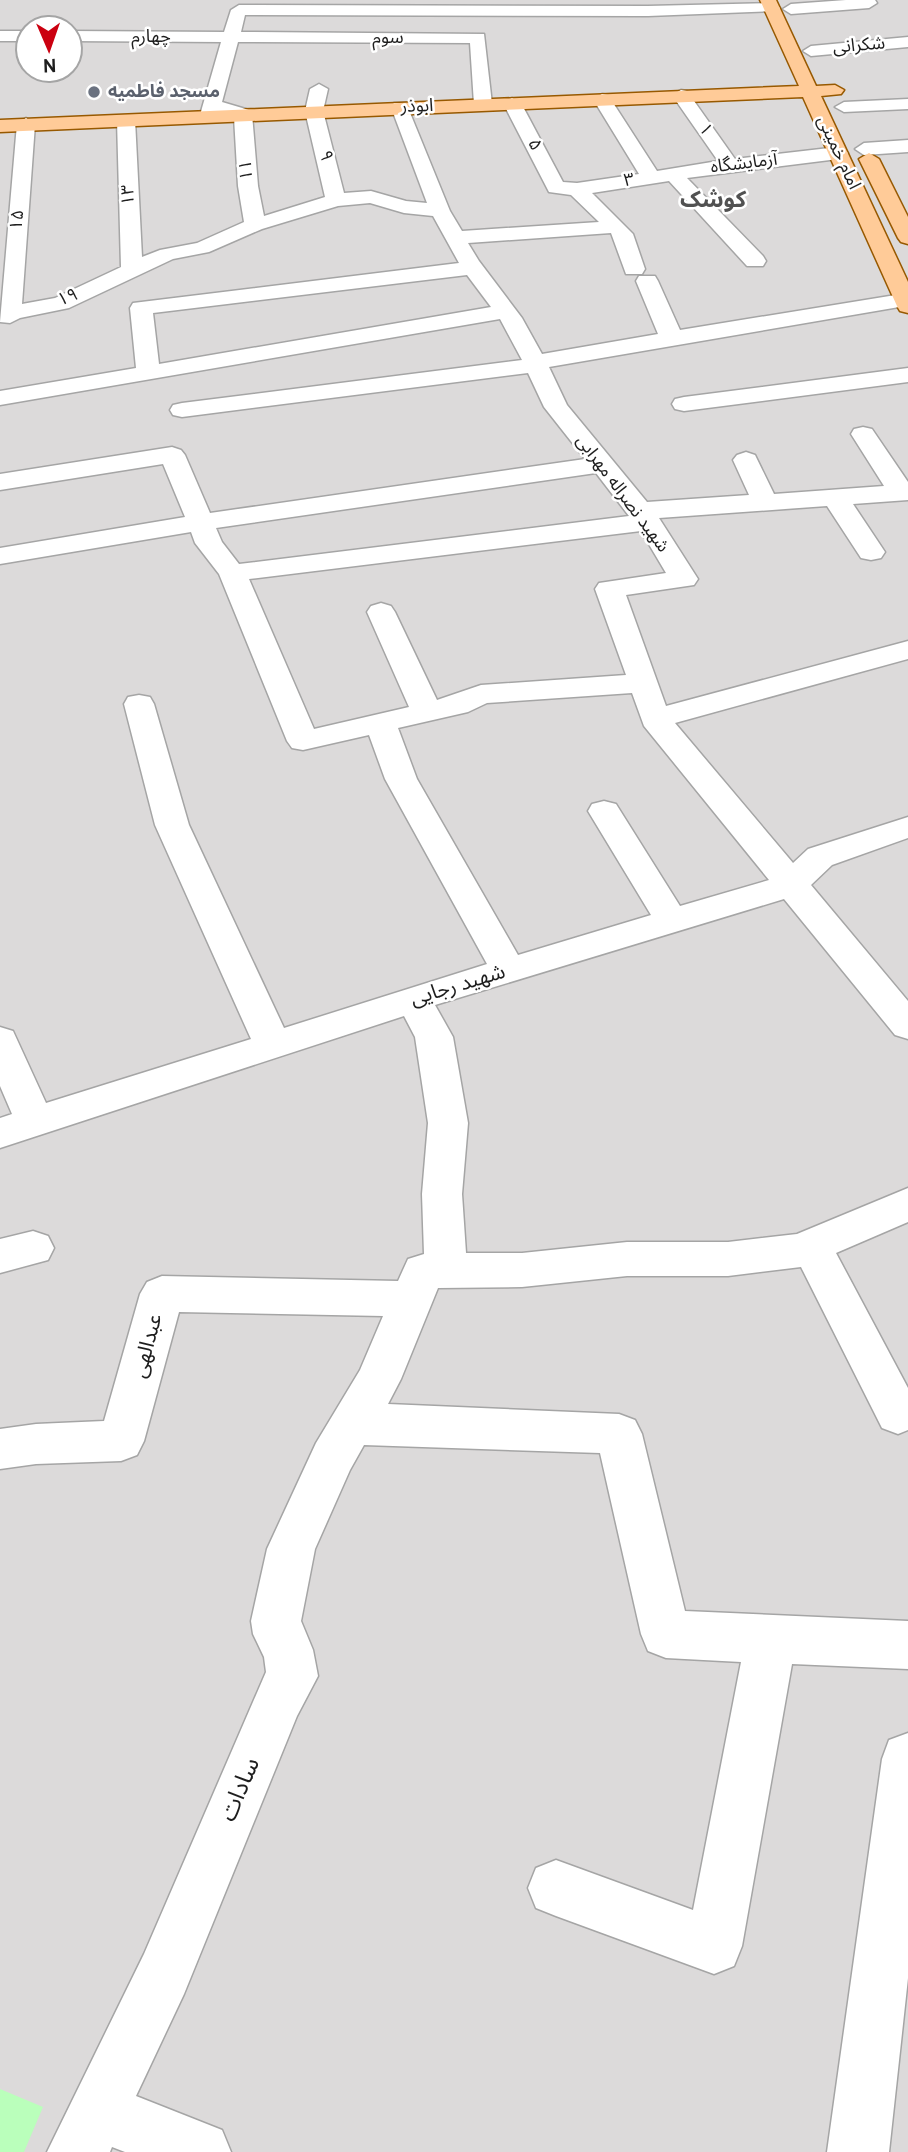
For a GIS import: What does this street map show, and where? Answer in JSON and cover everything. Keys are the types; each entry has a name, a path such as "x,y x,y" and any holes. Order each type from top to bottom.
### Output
{"main road":[{"name":"امام خمینی","path":"780,4 835,90 908,238"},
{"name":"امام خمینی","path":"780,4 806,82 906,302"},
{"name":"ابوذر","path":"243,114 759,92 806,82 835,90"},
{"path":"759,92 820,113"},
{"path":"0,125 126,120 210,109"}],"street":[{"path":"243,114 210,109 220,58 232,37 240,5 648,11 780,4 869,4"},
{"name":"چهارم","path":"84,36 232,37"},
{"name":"سوم","path":"232,37 478,38 483,104"},
{"name":"شکرانی","path":"811,51 908,42"},
{"path":"314,111 318,89"},
{"name":"۱","path":"681,95 730,165"},
{"name":"۳","path":"556,188 585,196 651,178 602,99"},
{"name":"۵","path":"512,103 556,188"},
{"path":"844,107 908,104"},
{"name":"شهید نصراله مهرابی","path":"400,107 440,211 464,253 505,311 536,364 556,407 644,516 684,579 609,589 655,719 908,1026"},
{"name":"۹","path":"314,111 336,200"},
{"name":"۱۱","path":"243,114 248,186 255,225"},
{"name":"۱۳","path":"126,120 132,269"},
{"name":"۱۵","path":"7,314 26,124"},
{"path":"864,149 908,146"},
{"name":"آزمایشگاه","path":"651,178 730,165 838,153"},
{"path":"673,174 755,261"},
{"path":"585,196 622,234 672,339"},
{"name":"۱۹","path":"7,314 61,303 167,254 202,247 255,225 336,200 371,197 404,207 440,211"},
{"path":"148,373 141,308 615,227"},
{"path":"182,410 536,364 672,339 906,302"},
{"path":"0,398 505,311"},
{"path":"684,404 908,375"},
{"path":"863,434 905,493"},
{"path":"0,482 172,455 209,543 232,573 303,741 457,705 481,694 644,682"},
{"path":"746,460 765,502"},
{"path":"0,556 201,522 602,464"},
{"path":"232,573 644,516 765,502 905,493"},
{"path":"835,497 871,552"},
{"path":"382,612 427,712"},
{"path":"655,719 908,650"},
{"path":"139,704 172,825 273,1046"},
{"path":"380,723 401,779 424,814 508,970"},
{"path":"604,811 672,921"},
{"name":"شهید رجایی","path":"17,1128 413,999 790,885 821,857 908,827"},
{"path":"413,999 434,1037 448,1123 442,1194 446,1270 522,1270 627,1259 728,1259 802,1250 908,1203"},
{"path":"0,1041 17,1128"},
{"path":"811,1246 898,1414"},
{"name":"سادات","path":"88,2132 164,1973 278,1700 292,1676 288,1650 278,1634 276,1621 291,1549 332,1458 363,1425 423,1271 446,1270"},
{"name":"عبدالهی","path":"0,1449 36,1444 121,1441 162,1294 412,1299"},
{"path":"363,1425 619,1434 666,1634 908,1645"},
{"path":"556,1888 714,1946 772,1639"},
{"path":"858,2152 906,1787"},
{"path":"88,2132 200,2152"}],"shaded area":[{"path":"0,0 908,0 908,2152 0,2152"}],"green space":[{"path":"0,2089 43,2107 24,2152 0,2152"}],"place":[{"name":"مسجد فاطمیه","path":"94,92"}],"district":[{"name":"کوشک","path":"713,201"}]}
